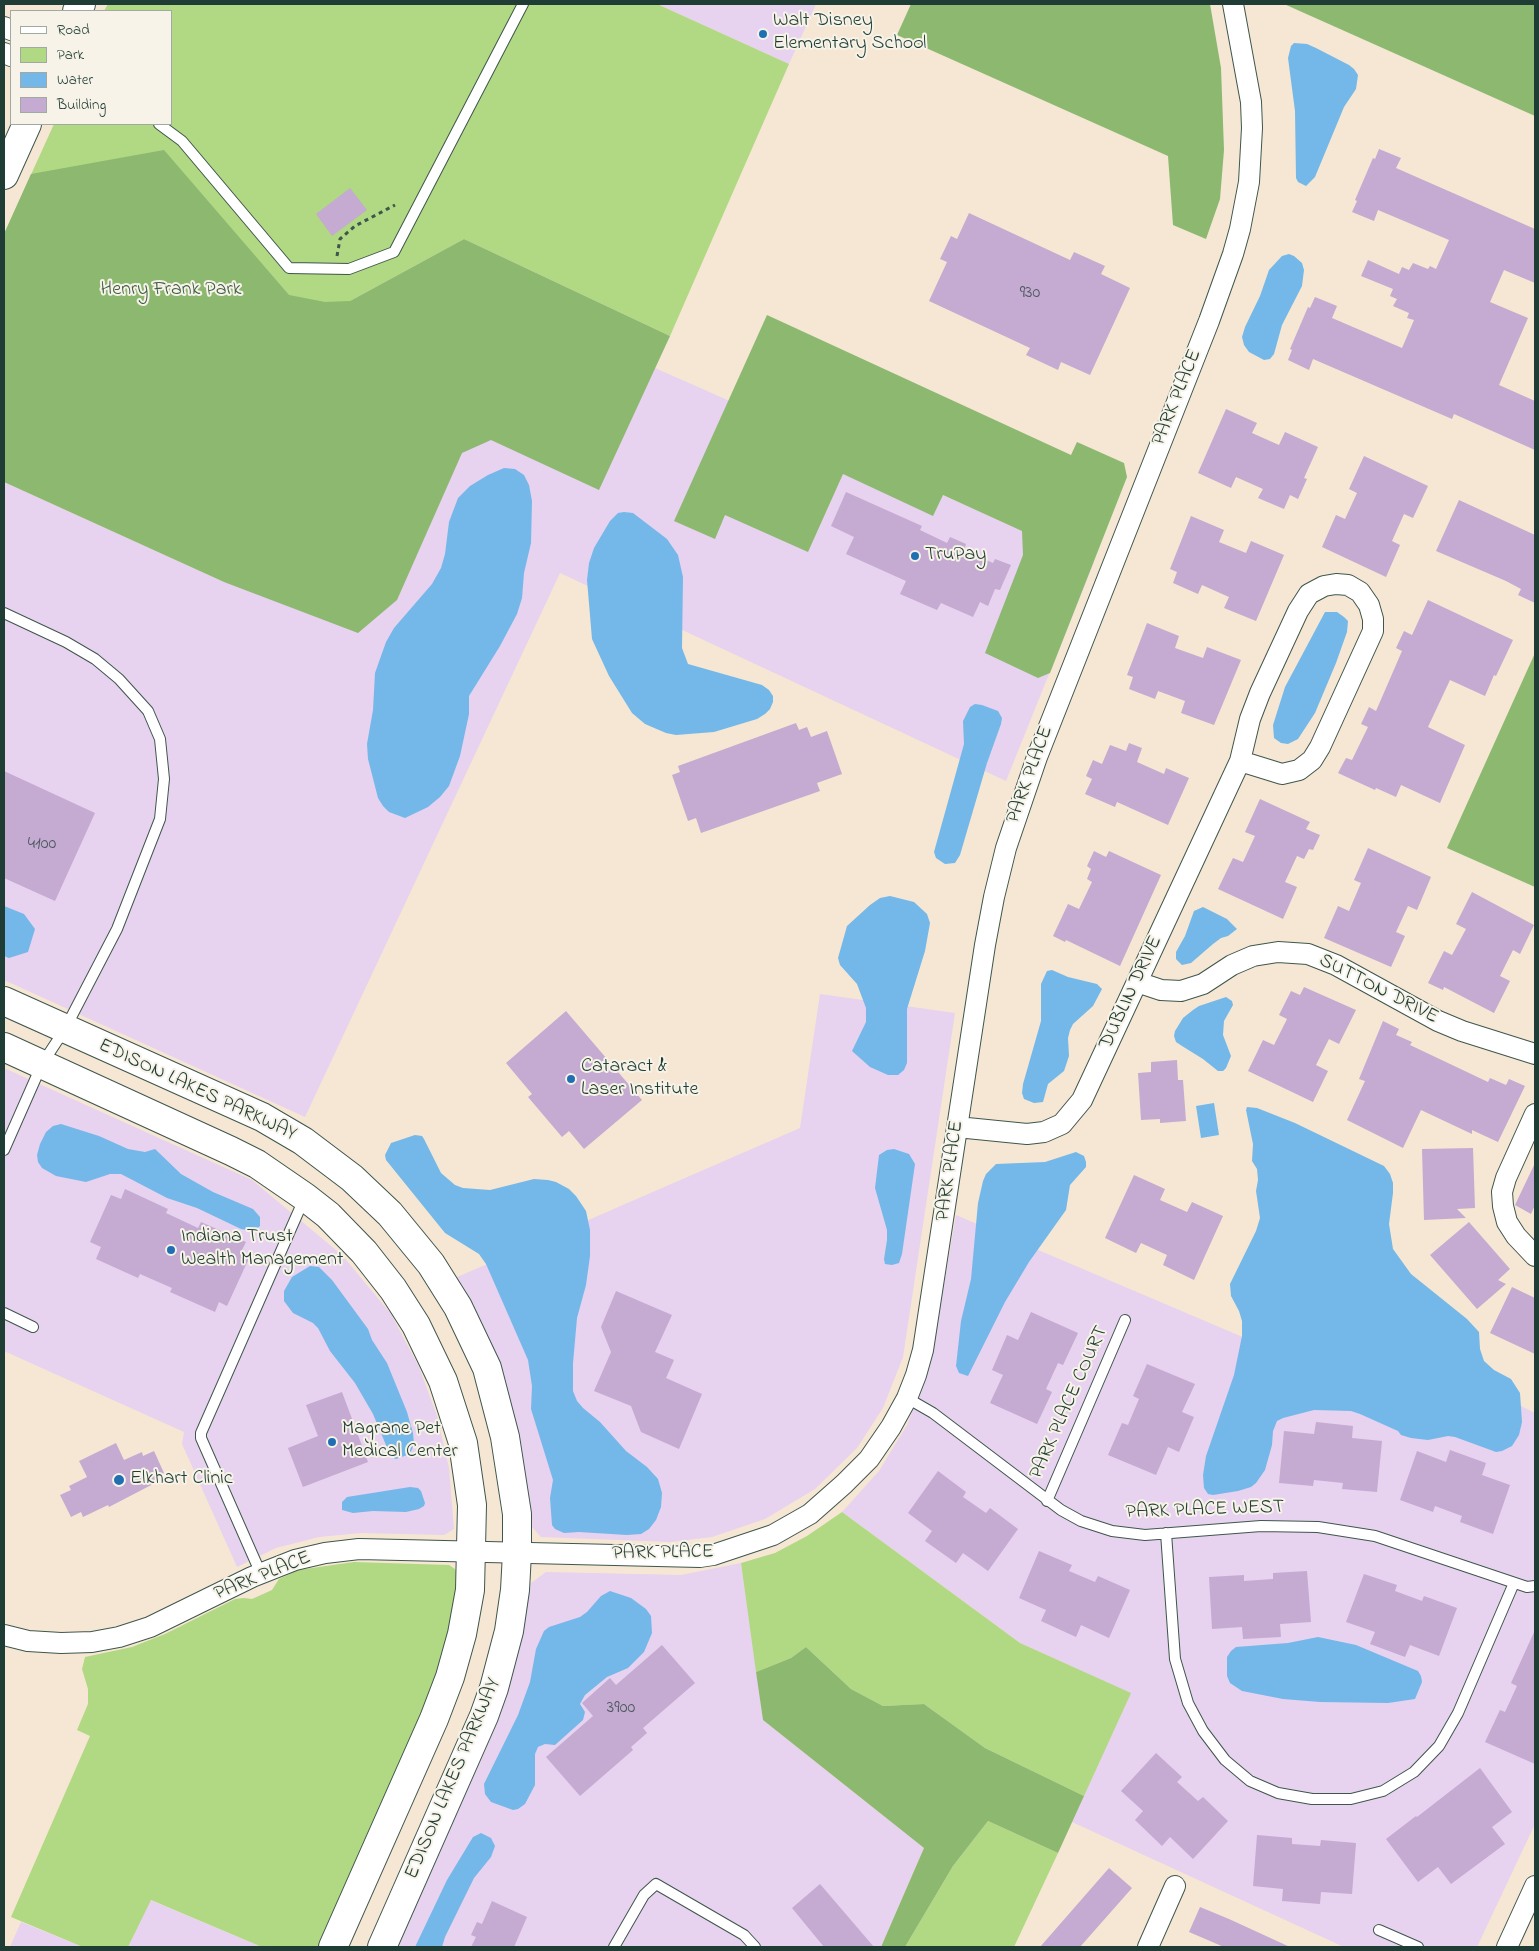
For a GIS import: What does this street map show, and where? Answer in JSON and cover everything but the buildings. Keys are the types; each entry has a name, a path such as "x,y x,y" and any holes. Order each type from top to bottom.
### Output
{"street":[{"name":"PARK PLACE","path":"4,1636 61,1643 92,1642 118,1637 150,1627 261,1574 295,1560 325,1553 359,1549 713,1556 773,1535 810,1514 844,1484 869,1458 891,1427 907,1398 923,1350 994,897 1020,802 1135,504 1209,321 1240,229 1249,182 1252,128 1251,102 1233,4"},
{"path":"4,175 27,125"},
{"name":"DUBLIN DRIVE","path":"958,1127 1027,1134 1044,1132 1062,1124 1082,1100 1240,761 1250,719 1260,693 1298,611 1309,594 1324,586 1348,585 1360,592 1369,605 1373,619 1373,631 1320,747 1312,760 1299,770 1282,774 1240,761"},
{"name":"SUTTON DRIVE","path":"1137,982 1161,990 1181,991 1203,984 1232,965 1253,956 1278,952 1308,954 1336,965 1438,1021 1462,1031 1535,1054"},
{"name":"EDISON LAKES PARKWAY","path":"4,1001 278,1126 303,1141 352,1178 390,1214 431,1264 458,1307 487,1368 506,1437 517,1514 518,1553 509,1631 494,1688 484,1716 382,1947"},
{"name":"EDISON LAKES PARKWAY","path":"4,1047 231,1151 256,1164 305,1196 328,1215 364,1252 393,1288 416,1325 436,1363 454,1410 463,1443 472,1505 470,1590 462,1634 450,1677 434,1719 333,1947"},
{"path":"1535,1114 1506,1178 1502,1192 1507,1222 1516,1236 1535,1256"},
{"path":"1148,1947 1175,1886"},
{"path":"1507,1947 1528,1920 1535,1886"}],"lane":[{"path":"160,125 182,141 289,268 349,269 394,252 523,4"},
{"path":"4,613 66,642 101,664 118,679 148,711 160,739 164,779 160,820 117,929 65,1029 42,1064 4,1150"},
{"path":"261,1574 201,1438 201,1433 305,1196"},
{"path":"4,1313 33,1327"},
{"name":"PARK PLACE COURT","path":"1047,1500 1125,1320"},
{"name":"PARK PLACE WEST","path":"907,1398 933,1413 1047,1500 1081,1521 1112,1531 1146,1535 1261,1526 1318,1527 1374,1536 1514,1583 1527,1587 1535,1586"},
{"path":"1166,1533 1175,1659 1188,1702 1203,1731 1225,1760 1250,1781 1278,1793 1312,1799 1351,1799 1383,1791 1414,1772 1439,1746 1458,1713 1514,1583"},
{"path":"614,1947 644,1895 656,1884 744,1934 755,1947"},
{"path":"1379,1930 1418,1947"}],"path":[{"path":"336,269 340,239 355,226 396,205"}],"shaded area":[{"name":"Walt Disney Elementary School","path":"657,4 816,4 789,64"},
{"path":"670,336 655,368 1094,562 1006,781 560,573 305,1117 4,980 4,482 224,582"},
{"path":"820,994 955,1013 903,1357 883,1408 857,1448 815,1489 765,1519 712,1537 670,1542 541,1537 531,1526 525,1477 505,1380 481,1323 455,1278 800,1128"},
{"path":"4,1068 252,1180 342,1255 391,1314 419,1367 437,1416 449,1468 454,1529 444,1535 361,1533 319,1537 276,1548 237,1567 182,1444 184,1432 4,1351"},
{"path":"956,1215 1494,1444 1515,1403 1535,1413 1535,1824 1477,1947 1344,1947 1072,1822 1130,1693 1020,1643 842,1512 879,1471 907,1425 930,1365"},
{"path":"741,1563 763,1720 924,1848 881,1947 395,1947 486,1739 516,1660 531,1583 546,1572 681,1575"},
{"path":"150,1900 262,1947 128,1947"},
{"path":"21,1922 83,1947 10,1947"}],"green space":[{"name":"Henry Frank Park","path":"108,4 657,4 789,64 670,336 464,239 350,301 4,482 4,234 54,125 172,125 172,10 105,10"},
{"path":"911,4 1210,4 1221,68 1224,150 1220,199 1206,239 1173,225 1168,156 897,35"},
{"path":"1284,4 1535,4 1535,116"},
{"path":"164,150 289,295 325,302 350,301 464,239 670,336 599,490 491,440 462,453 397,600 358,633 224,582 4,482 4,234 31,174"},
{"path":"767,315 1071,455 1077,442 1124,463 1127,477 1050,673 1038,678 985,653 1023,555 1022,531 943,495 933,516 843,474 808,552 725,515 715,539 674,521"},
{"path":"1535,653 1535,887 1447,848"},
{"path":"842,1512 1020,1643 1131,1693 1084,1796 985,1748 924,1704 883,1706 851,1689 806,1647 791,1658 756,1672 741,1563 775,1553 807,1536"},
{"path":"354,1562 449,1565 455,1569 458,1575 457,1587 451,1632 431,1693 319,1947 262,1947 151,1900 128,1947 83,1947 11,1917 90,1736 77,1730 88,1704 88,1689 82,1669 85,1657 132,1647 165,1634 235,1599 252,1599 272,1590 279,1579 298,1570"},
{"path":"806,1647 851,1689 883,1706 924,1704 985,1748 1084,1796 1058,1853 988,1821 953,1866 905,1947 881,1947 924,1848 763,1720 756,1672 791,1658"},
{"path":"988,1821 1058,1853 1014,1947 905,1947 953,1866"}],"water":[{"path":"1294,43 1307,44 1316,48 1349,65 1358,75 1356,89 1344,107 1315,177 1306,186 1298,182 1296,178 1295,111 1288,58 1291,46"},
{"path":"1289,254 1302,263 1304,270 1302,286 1282,325 1274,354 1270,359 1264,360 1249,352 1244,345 1242,337 1269,270 1282,256"},
{"path":"504,468 515,469 524,475 529,485 532,501 531,543 524,573 522,598 517,614 500,646 469,696 469,714 460,756 449,786 428,807 405,818 389,812 383,806 378,798 368,759 367,744 373,710 375,673 386,642 394,628 432,584 441,568 445,554 449,522 458,498 470,486"},
{"path":"618,513 633,513 667,539 678,555 683,577 682,648 688,664 762,685 773,696 770,709 765,714 757,719 714,732 676,735 645,724 632,713 609,676 592,639 587,580 589,563 594,548 610,521"},
{"path":"1325,612 1337,612 1344,617 1348,621 1347,632 1315,713 1298,739 1288,744 1281,743 1274,738 1273,725 1285,687"},
{"path":"975,704 998,711 1002,718 1001,724 987,763 960,855 955,863 945,864 936,858 934,852 964,744 963,721 970,707"},
{"path":"890,896 914,902 927,914 930,923 925,951 907,1009 907,1063 904,1070 898,1075 888,1075 870,1067 852,1051 866,1022 866,1008 857,984 840,965 838,958 847,926 880,898"},
{"path":"4,906 24,914 35,929 28,952 9,958 4,956"},
{"path":"1203,907 1227,919 1237,929 1228,936 1221,938 1191,963 1182,965 1176,959 1176,952 1185,936 1194,911"},
{"path":"1052,970 1068,977 1097,984 1102,989 1093,1006 1073,1024 1070,1030 1068,1038 1069,1056 1064,1071 1048,1084 1043,1102 1034,1103 1024,1099 1022,1093 1023,1084 1041,1021 1041,984 1047,971"},
{"path":"1226,997 1232,1001 1233,1005 1224,1021 1223,1035 1231,1056 1226,1068 1223,1071 1218,1071 1176,1042 1174,1036 1183,1018 1193,1010 1199,1006"},
{"path":"1214,1103 1219,1135 1201,1138 1196,1106"},
{"path":"1247,1107 1257,1108 1295,1123 1384,1166 1390,1174 1393,1183 1389,1224 1393,1249 1411,1274 1467,1319 1479,1332 1480,1349 1484,1361 1494,1370 1511,1379 1520,1393 1522,1422 1519,1435 1512,1446 1496,1452 1455,1437 1448,1436 1428,1440 1411,1438 1351,1411 1314,1410 1277,1421 1273,1431 1272,1445 1265,1470 1251,1487 1238,1491 1208,1494 1204,1488 1203,1475 1206,1456 1234,1375 1242,1336 1242,1321 1231,1296 1230,1284 1256,1231 1260,1218 1256,1191 1257,1169 1252,1161 1253,1144"},
{"path":"61,1124 99,1136 128,1149 145,1152 155,1149 181,1174 213,1192 253,1209 260,1217 260,1226 254,1231 241,1229 197,1208 167,1198 121,1174 110,1174 86,1182 56,1176 42,1168 38,1162 37,1155 46,1132 53,1126"},
{"path":"415,1135 422,1136 441,1173 455,1185 463,1188 490,1190 534,1179 548,1180 569,1189 586,1211 590,1230 590,1256 586,1285 577,1318 573,1363 573,1391 577,1401 583,1408 600,1422 626,1451 647,1467 658,1479 662,1493 661,1507 656,1520 649,1529 641,1534 564,1533 555,1529 552,1525 550,1498 553,1480 531,1409 532,1386 528,1360 486,1264 479,1254 445,1233 386,1160 385,1155 391,1143"},
{"path":"894,1149 909,1154 915,1164 902,1254 899,1263 892,1265 885,1264 887,1230 875,1188 879,1155 887,1150"},
{"path":"1076,1152 1084,1156 1086,1167 1070,1185 1066,1210 1029,1262 1005,1302 968,1376 959,1373 956,1366 961,1321 971,1279 978,1203 986,1174 996,1164 1045,1162"},
{"path":"310,1266 319,1267 332,1280 368,1329 372,1340 387,1363 407,1412 413,1433 414,1444 410,1454 396,1459 391,1457 373,1414 355,1383 330,1351 318,1328 313,1323 293,1313 284,1301 284,1291 292,1277"},
{"path":"410,1487 418,1488 421,1491 425,1503 419,1509 406,1512 373,1511 353,1513 342,1510 342,1502 347,1497"},
{"path":"610,1591 631,1598 646,1609 651,1616 652,1633 644,1652 628,1668 607,1677 585,1695 580,1704 585,1712 583,1720 555,1745 545,1744 538,1747 535,1754 535,1785 525,1804 513,1810 491,1802 485,1794 484,1784 518,1715 530,1682 536,1649 544,1631 549,1627 580,1617 601,1596"},
{"path":"1318,1637 1356,1645 1418,1671 1422,1682 1415,1699 1388,1703 1320,1702 1283,1699 1242,1691 1230,1683 1227,1676 1227,1657 1236,1647 1288,1643"},
{"path":"481,1833 491,1838 495,1846 491,1857 474,1878 442,1947 415,1947 447,1880 473,1837"}],"place":[{"name":"Walt Disney Elementary School","path":"763,34"},
{"name":"TruPay","path":"915,556"},
{"name":"Cataract & Laser Institute","path":"571,1079"},
{"name":"Indiana Trust Wealth Management","path":"171,1250"},
{"name":"Magrane Pet Medical Center","path":"332,1442"},
{"name":"Elkhart Clinic","path":"119,1480"}]}
